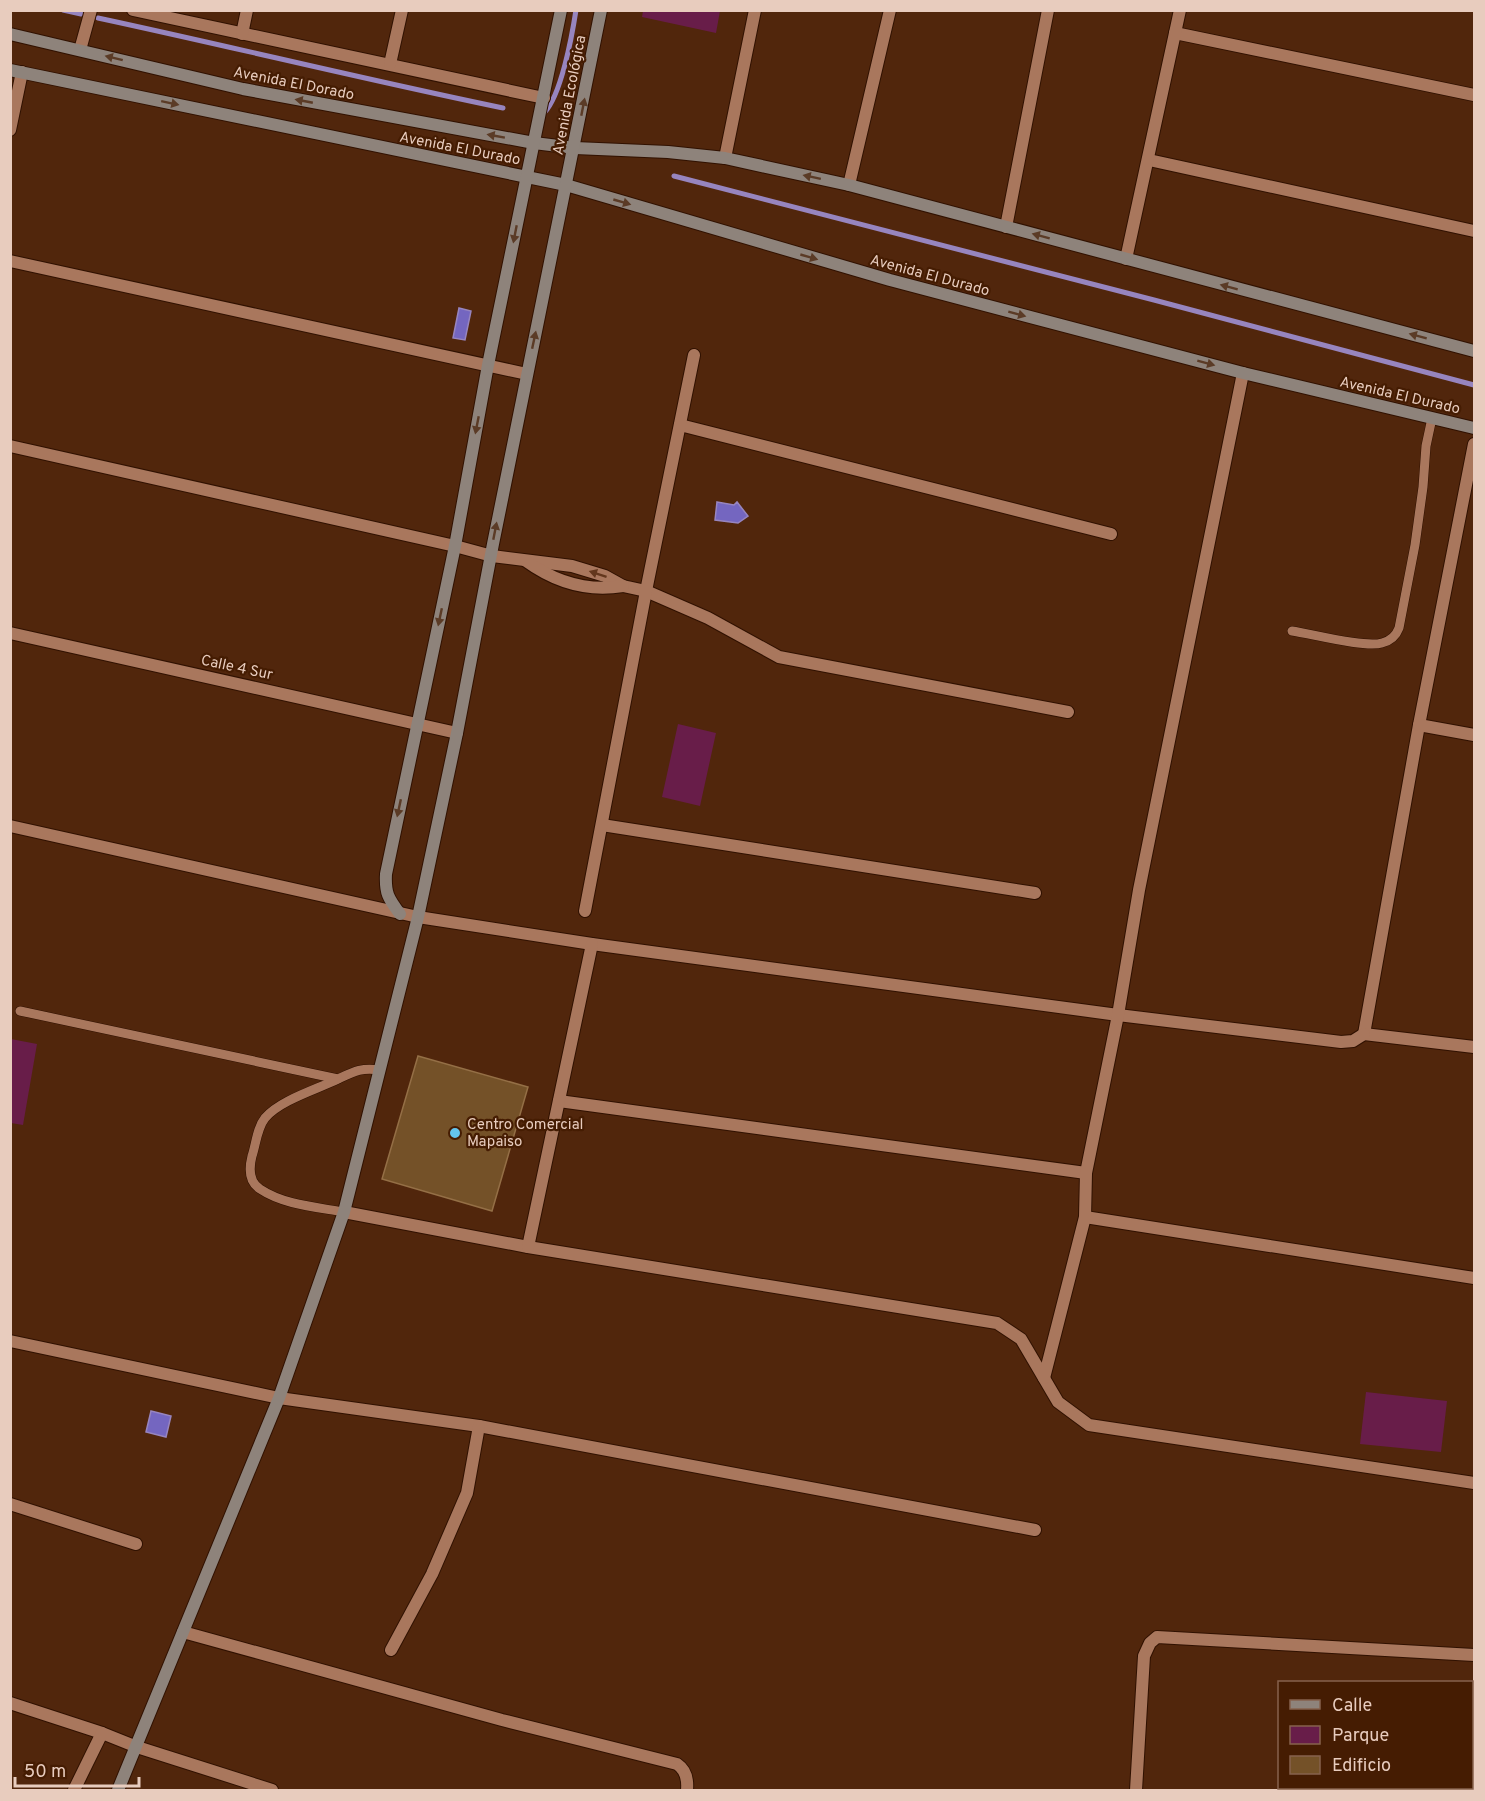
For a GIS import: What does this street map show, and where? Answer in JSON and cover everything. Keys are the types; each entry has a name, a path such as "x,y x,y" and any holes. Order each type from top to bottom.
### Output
{"main road":[{"name":"Avenida Ecológica","path":"400,914 390,902 385,890 386,873 455,546 488,365 561,10"},
{"name":"Avenida Ecológica","path":"118,1791 279,1398 344,1212 418,917 457,733 601,10"},
{"name":"Avenida El Dorado","path":"10,34 243,89 534,143 575,148"},
{"name":"Avenida El Durado","path":"16,71 566,185 890,280 1243,372 1474,428"},
{"path":"575,148 668,152 725,158 849,185 1474,351"}],"street":[{"path":"80,50 91,10"},
{"path":"133,10 390,64 488,88 544,98"},
{"path":"242,34 247,10"},
{"path":"390,64 402,10"},
{"path":"725,158 756,10"},
{"path":"849,185 890,10"},
{"path":"1006,227 1048,10"},
{"path":"1126,259 1180,10"},
{"path":"1175,33 1474,95"},
{"path":"10,130 16,71"},
{"path":"1149,160 1474,231"},
{"path":"10,261 527,374"},
{"path":"585,911 694,355"},
{"path":"1044,1378 1085,1217 1086,1173 1118,1015 1139,890 1243,372"},
{"path":"680,424 1111,534"},
{"path":"1364,1034 1419,725 1474,444"},
{"path":"10,446 492,556 525,561 542,572 570,583 602,589 623,586 646,591 708,618 779,657 1068,712"},
{"name":"Calle 4 Sur","path":"10,633 457,733"},
{"path":"1419,725 1474,735"},
{"path":"602,825 1035,892"},
{"path":"10,826 400,914 592,944 1118,1015 1341,1042 1353,1041 1364,1034 1474,1047"},
{"path":"528,1247 592,944"},
{"path":"559,1101 1086,1173"},
{"path":"344,1212 528,1247 997,1323 1021,1339 1058,1402 1089,1425 1474,1483"},
{"path":"1085,1217 1474,1278"},
{"path":"10,1341 279,1398 479,1426 1035,1530"},
{"path":"391,1650 432,1574 467,1493 479,1426"},
{"path":"10,1504 136,1544"},
{"path":"183,1632 502,1720 677,1764 683,1768 686,1776 687,1791"},
{"path":"1136,1791 1144,1656 1150,1643 1157,1637 1474,1655"},
{"path":"10,1703 272,1791"},
{"path":"74,1791 102,1733"}],"lane":[{"path":"1292,631 1369,644 1382,643 1396,635 1415,545 1426,446 1432,418"},
{"path":"20,1011 338,1079"},
{"path":"344,1212 285,1201 258,1189 250,1177 250,1166 260,1128 266,1117 284,1104 357,1070 366,1068 379,1070"}],"green space":[{"path":"643,10 720,11 716,33 642,17"},
{"path":"678,724 716,733 700,806 662,797"},
{"path":"11,1039 37,1044 23,1125 11,1123"},
{"path":"1366,1392 1447,1401 1441,1452 1360,1444"}],"shaded area":[{"path":"459,308 471,311 465,340 453,338"},
{"path":"717,502 734,505 737,502 748,516 738,523 715,520"},
{"path":"151,1411 171,1416 166,1437 146,1432"}],"building":[{"name":"Centro Comercial Mapaiso","path":"418,1056 528,1087 492,1211 382,1179"}],"waterway":[{"path":"63,10 81,14"},
{"path":"544,113 561,80 576,10"},
{"path":"98,18 503,108"},
{"path":"674,176 1474,385"}],"place":[{"name":"Centro Comercial Mapaiso","path":"455,1133"}]}
